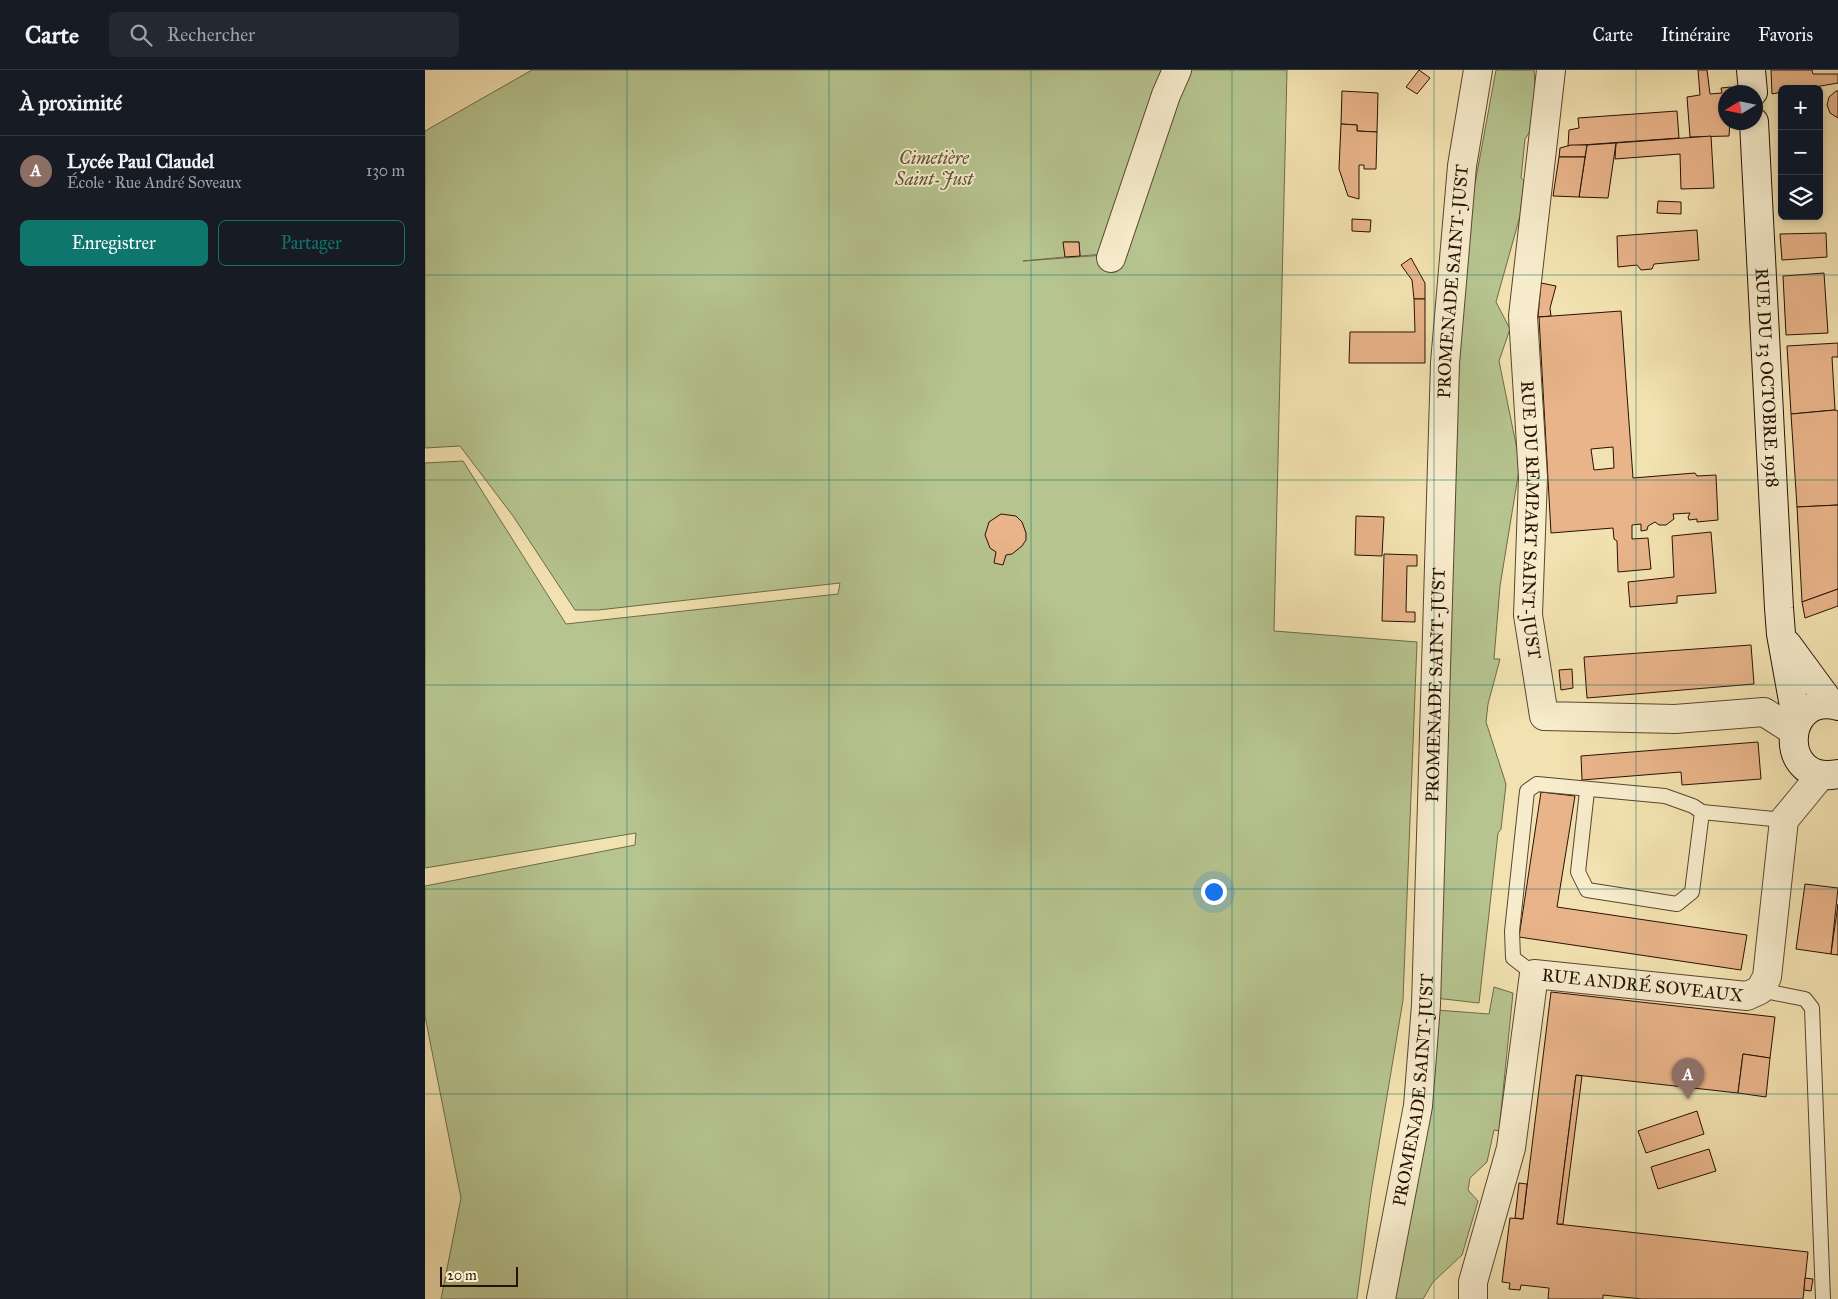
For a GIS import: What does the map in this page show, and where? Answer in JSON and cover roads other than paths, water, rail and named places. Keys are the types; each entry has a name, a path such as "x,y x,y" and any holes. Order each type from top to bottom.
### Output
{"street":[{"path":"1111,258 1166,95 1177,70"},
{"name":"PROMENADE SAINT-JUST","path":"1381,1299 1418,1106 1426,995 1445,363 1462,166 1478,70"},
{"name":"RUE DU REMPART SAINT-JUST","path":"1551,70 1523,316 1533,477 1528,615 1544,716 1675,719 1764,712 1795,727"},
{"path":"1751,70 1752,85"},
{"name":"RUE DU 13 OCTOBRE 1918","path":"1754,130 1781,634 1795,727 1793,742 1795,754 1810,771 1832,776"},
{"name":"RUE DU 13 OCTOBRE 1918","path":"1781,634 1796,658 1836,705"},
{"path":"1795,727 1810,709 1836,705"},
{"path":"1784,820 1832,776"},
{"name":"RUE ANDRÉ SOVEAUX","path":"1473,1299 1473,1282 1511,1148 1535,974 1747,996 1760,990 1767,977 1784,820"}],"lane":[{"path":"1535,974 1513,958 1512,931 1527,791 1537,784 1587,791 1665,796 1693,806 1702,812 1784,820"},
{"path":"1587,791 1577,872 1587,890 1677,904 1692,892 1702,812"},
{"path":"1760,990 1805,999 1811,1008 1823,1299"}],"place":[{"name":"Lycée Paul Claudel","path":"1688,1099"}],"park label":[{"name":"Cimetière Saint-Just","path":"934,168"}]}
